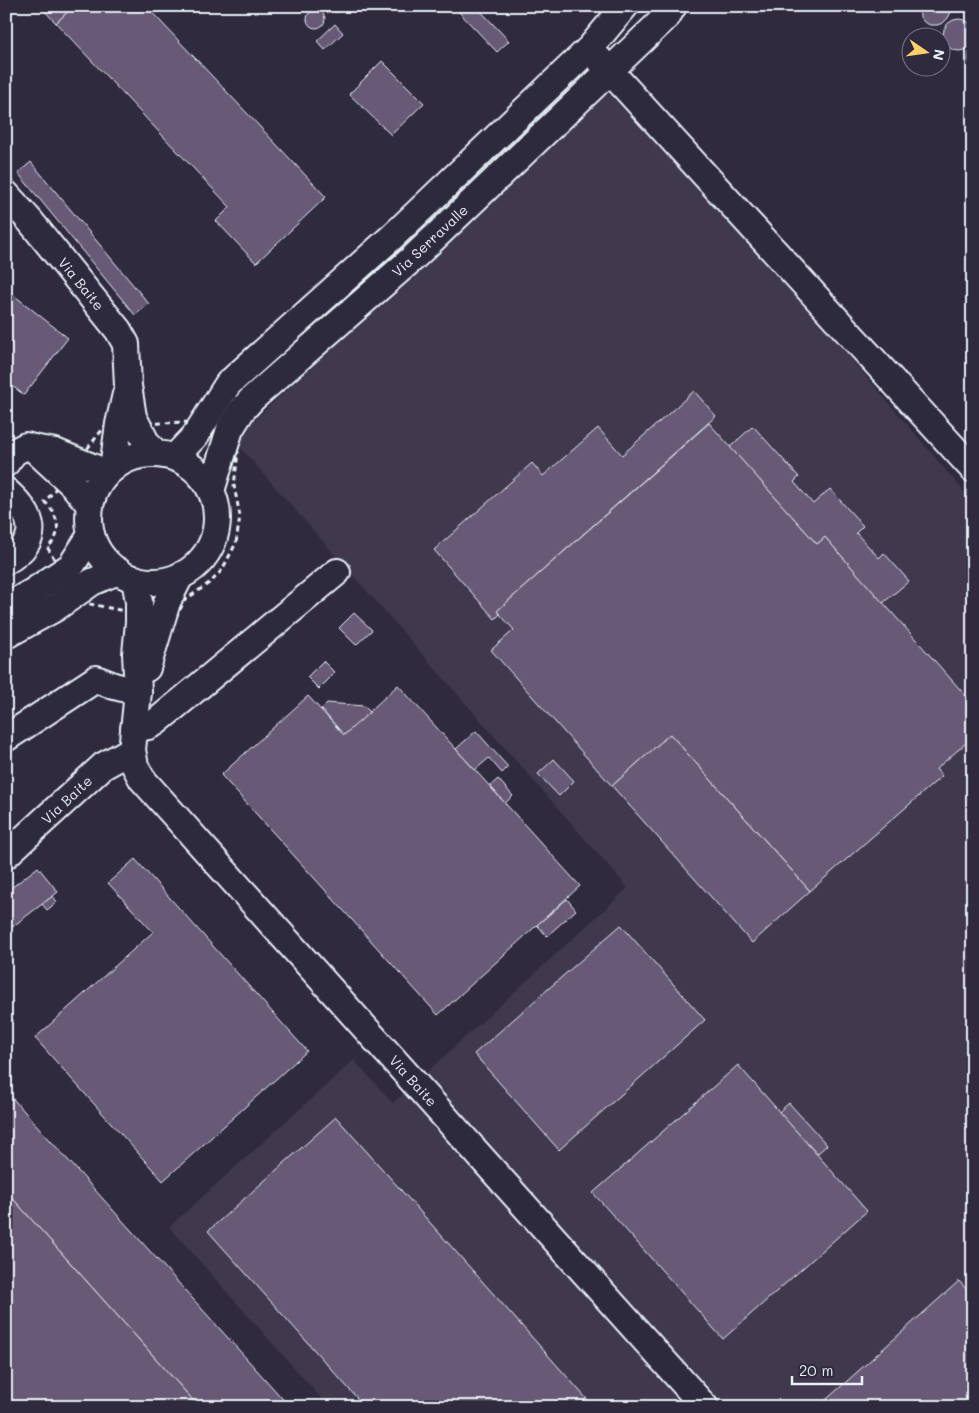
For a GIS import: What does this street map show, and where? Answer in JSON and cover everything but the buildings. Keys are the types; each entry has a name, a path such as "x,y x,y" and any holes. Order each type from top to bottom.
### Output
{"street":[{"path":"128,424 147,444 166,456 190,465 202,476 211,491 217,510 216,530 209,549 201,560 180,576 165,581 150,582 126,575 102,555 92,535 89,520 90,505 97,488 110,470 126,460 142,455 166,456 195,436 228,384 393,236 590,48 626,6"},
{"name":"Via Serravalle","path":"211,491 230,429 242,410 253,398 413,258 610,72 667,16 674,6"},
{"path":"590,48 973,469"},
{"name":"Via Baite","path":"6,194 118,330 126,344 128,424 110,470"},
{"path":"393,236 413,258"},
{"path":"6,463 14,452 26,446 55,452 71,469 90,505"},
{"path":"71,469 110,470"},
{"path":"6,491 25,510 30,525 29,541 20,553 6,562"},
{"path":"6,635 55,608 70,582 71,566 92,535"},
{"path":"133,739 337,572"},
{"path":"6,607 70,582 92,582 126,575"},
{"name":"Via Baite","path":"126,575 150,616 151,656 138,692 133,739 135,766 142,779 705,1407"},
{"name":"Via Baite","path":"150,616 166,602 180,576"},
{"path":"6,738 96,679 138,692"},
{"name":"Via Baite","path":"6,855 133,739"}],"path":[{"path":"189,422 200,428 238,452 234,486 240,516 236,543 230,557 212,581 184,600 174,621 85,603 47,547 55,537 57,517 45,502 106,425 189,422"}],"shaded area":[{"path":"611,95 632,101 973,502 973,1407 329,1407 169,1227 354,1060 393,1103 628,888 239,446 244,430 598,97"}]}
